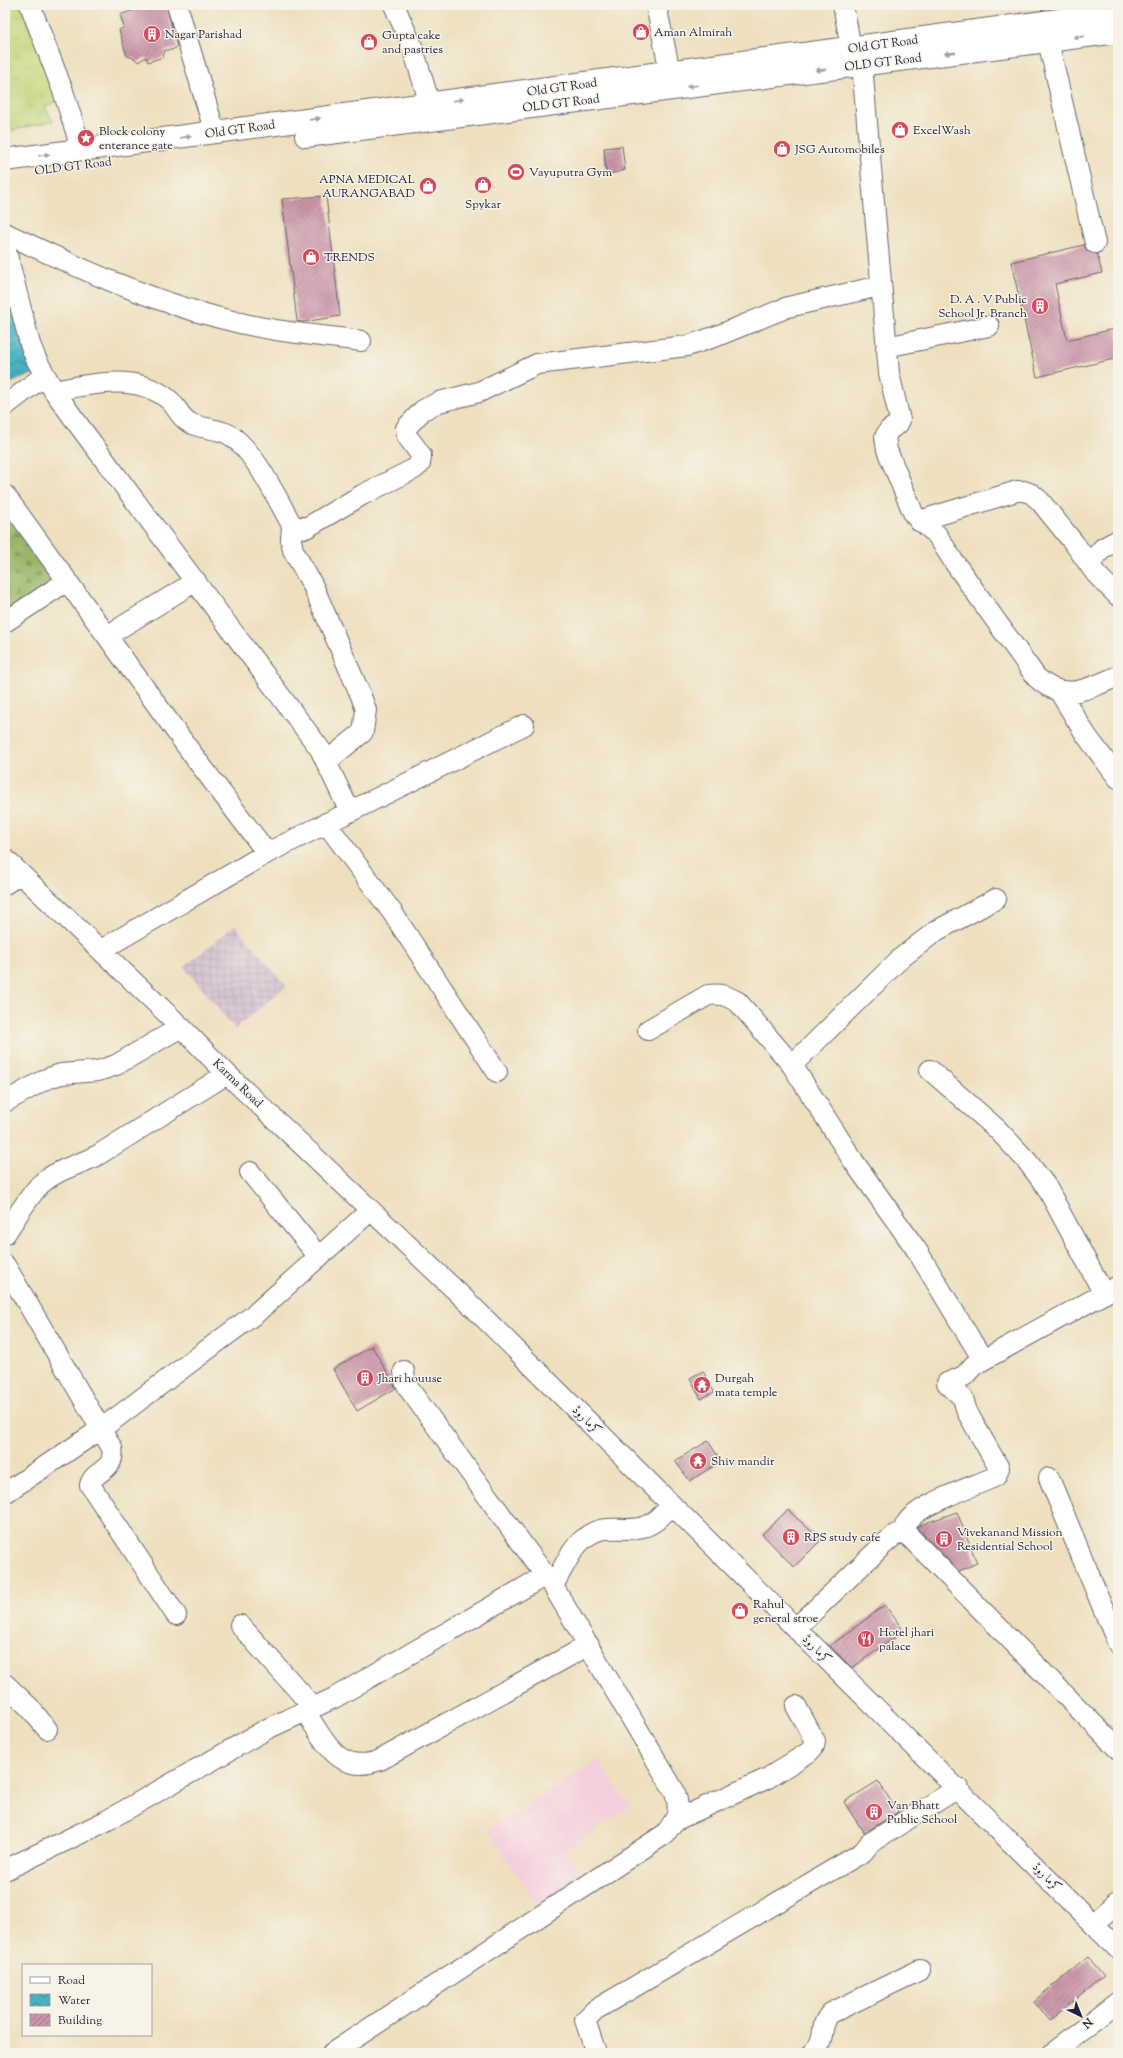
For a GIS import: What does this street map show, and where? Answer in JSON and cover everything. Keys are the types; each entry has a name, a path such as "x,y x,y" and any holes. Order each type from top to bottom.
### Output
{"main road":[{"name":"Old GT Road","path":"5,160 670,72 857,57 1118,12"},
{"name":"OLD GT Road","path":"5,175 857,57 1048,41 1118,32"}],"street":[{"path":"30,5 63,91 82,151"},
{"path":"177,5 215,133"},
{"path":"394,5 412,46 430,104"},
{"path":"656,5 670,72"},
{"path":"843,5 857,57 878,236 880,286 889,373 900,420 898,424 887,433 887,450 914,515 919,521 930,528 937,535 954,562 1036,677 1046,687 1059,691 1074,692 1087,690 1118,676"},
{"path":"1048,41 1095,243"},
{"path":"5,233 118,285 205,314 254,326 361,340"},
{"path":"5,247 30,344 36,359 50,383 150,523 196,581 306,730 326,761 349,810"},
{"path":"292,525 306,528 362,496 414,469 420,464 421,455 407,436 406,428 423,410 439,402 480,392 537,364 686,346 788,307 880,286"},
{"path":"886,347 989,326"},
{"path":"5,406 50,383 135,384 151,388 170,400 180,415 191,423 229,434 238,441 254,460 292,525 291,540 293,550 312,586 366,710 363,732 326,761"},
{"path":"919,521 984,500 1024,490 1032,494 1040,501 1096,574 1118,596"},
{"path":"5,495 267,853"},
{"path":"1089,564 1103,548 1118,540"},
{"path":"5,622 67,581"},
{"path":"107,636 196,581"},
{"path":"1059,691 1086,735 1118,778"},
{"path":"101,950 267,853 349,810 524,725"},
{"path":"326,823 392,912 496,1072"},
{"name":"Karma Road","path":"5,859 13,879 101,950 181,1027 227,1074 472,1306"},
{"path":"792,1065 901,958 936,931 996,899"},
{"path":"648,1030 708,996 718,993 727,995 738,1002 792,1065 854,1162 916,1249 983,1360"},
{"path":"5,1102 46,1079 61,1074 98,1071 116,1065 181,1027"},
{"path":"902,1533 907,1522 917,1512 996,1476 999,1468 967,1412 963,1398 947,1383 964,1376 974,1365 1111,1290 1041,1180 997,1129 930,1070"},
{"path":"5,1234 41,1183 60,1171 81,1164 98,1155 227,1074"},
{"path":"250,1172 319,1257"},
{"path":"5,1493 101,1429 255,1314 371,1210"},
{"path":"5,1265 112,1448 113,1454 108,1467 92,1481 90,1485 176,1616"},
{"name":"کرما روڈ","path":"472,1306 1094,1923 1118,1949"},
{"path":"332,2053 665,1834 674,1821 679,1807 675,1792 550,1580 410,1389 405,1381 404,1371"},
{"path":"1049,1478 1118,1644"},
{"path":"5,1870 106,1821 267,1728 341,1694 550,1580 576,1546 586,1536 600,1530 612,1528 642,1528 656,1521 672,1505"},
{"path":"796,1628 884,1544 896,1534 907,1534 1118,1749"},
{"path":"240,1625 309,1709 333,1754 349,1762 367,1765 380,1760 589,1645"},
{"path":"5,1684 30,1708 47,1729"},
{"path":"674,1821 768,1778 809,1752 814,1746 815,1740 796,1706"},
{"path":"596,2053 585,2020 595,2010 863,1852 870,1843 958,1788"},
{"path":"1094,1923 1118,1902"},
{"path":"812,2053 818,2048 823,2039 823,2026 826,2018 831,2013 920,1970"},
{"path":"1052,2053 1118,2002"}],"shaded area":[{"path":"235,925 286,986 235,1029 184,967"},
{"path":"598,1759 630,1807 565,1849 582,1875 537,1905 488,1830"}],"green space":[{"path":"23,5 62,99 45,107 53,121 5,132 5,6"},
{"path":"5,494 67,581 5,620"}],"water":[{"path":"5,248 37,372 5,385"}],"building":[{"name":"Nagar Parishad","path":"148,5 166,5 177,47 172,50 165,50 163,57 148,62 146,57 138,62 134,58 127,56 119,30 124,27 120,15"},
{"path":"622,146 625,170 606,175 604,148"},
{"name":"TRENDS","path":"326,196 340,316 303,322 297,321 282,199"},
{"name":"D. A . V Public School Jr. Branch","path":"1084,245 1087,251 1097,254 1102,273 1055,284 1067,340 1118,328 1118,358 1037,377 1011,262"},
{"name":"Jhari houuse","path":"372,1346 396,1388 357,1411 333,1369"},
{"name":"Durgah mata temple","path":"703,1371 714,1392 701,1399 690,1378"},
{"name":"Shiv mandir","path":"708,1441 721,1461 690,1481 675,1461"},
{"name":"RPS study cafe","path":"788,1510 821,1540 794,1567 762,1534"},
{"name":"Vivekanand Mission Residential School","path":"957,1512 977,1563 959,1571 917,1528 920,1525"},
{"name":"Hotel jhari palace","path":"885,1605 904,1631 852,1668 830,1646"},
{"name":"Van Bhatt Public School","path":"878,1781 898,1812 864,1833 844,1802"},
{"path":"1088,1957 1104,1976 1050,2021 1034,2001"}],"place":[{"name":"Aman Almirah","path":"641,32"},
{"name":"Nagar Parishad","path":"152,34"},
{"name":"Gupta cake and pastries","path":"369,42"},
{"name":"ExcelWash","path":"900,130"},
{"name":"Block colony enterance gate","path":"86,138"},
{"name":"JSG Automobiles","path":"782,149"},
{"name":"Vayuputra Gym","path":"516,172"},
{"name":"Spykar","path":"483,185"},
{"name":"APNA MEDICAL AURANGABAD","path":"428,186"},
{"name":"TRENDS","path":"311,257"},
{"name":"D. A . V Public School Jr. Branch","path":"1040,306"},
{"name":"Jhari houuse","path":"365,1378"},
{"name":"Durgah mata temple","path":"702,1385"},
{"name":"Shiv mandir","path":"698,1461"},
{"name":"RPS study cafe","path":"791,1537"},
{"name":"Vivekanand Mission Residential School","path":"944,1539"},
{"name":"Rahul general stroe","path":"740,1611"},
{"name":"Hotel jhari palace","path":"866,1639"},
{"name":"Van Bhatt Public School","path":"874,1812"}]}
